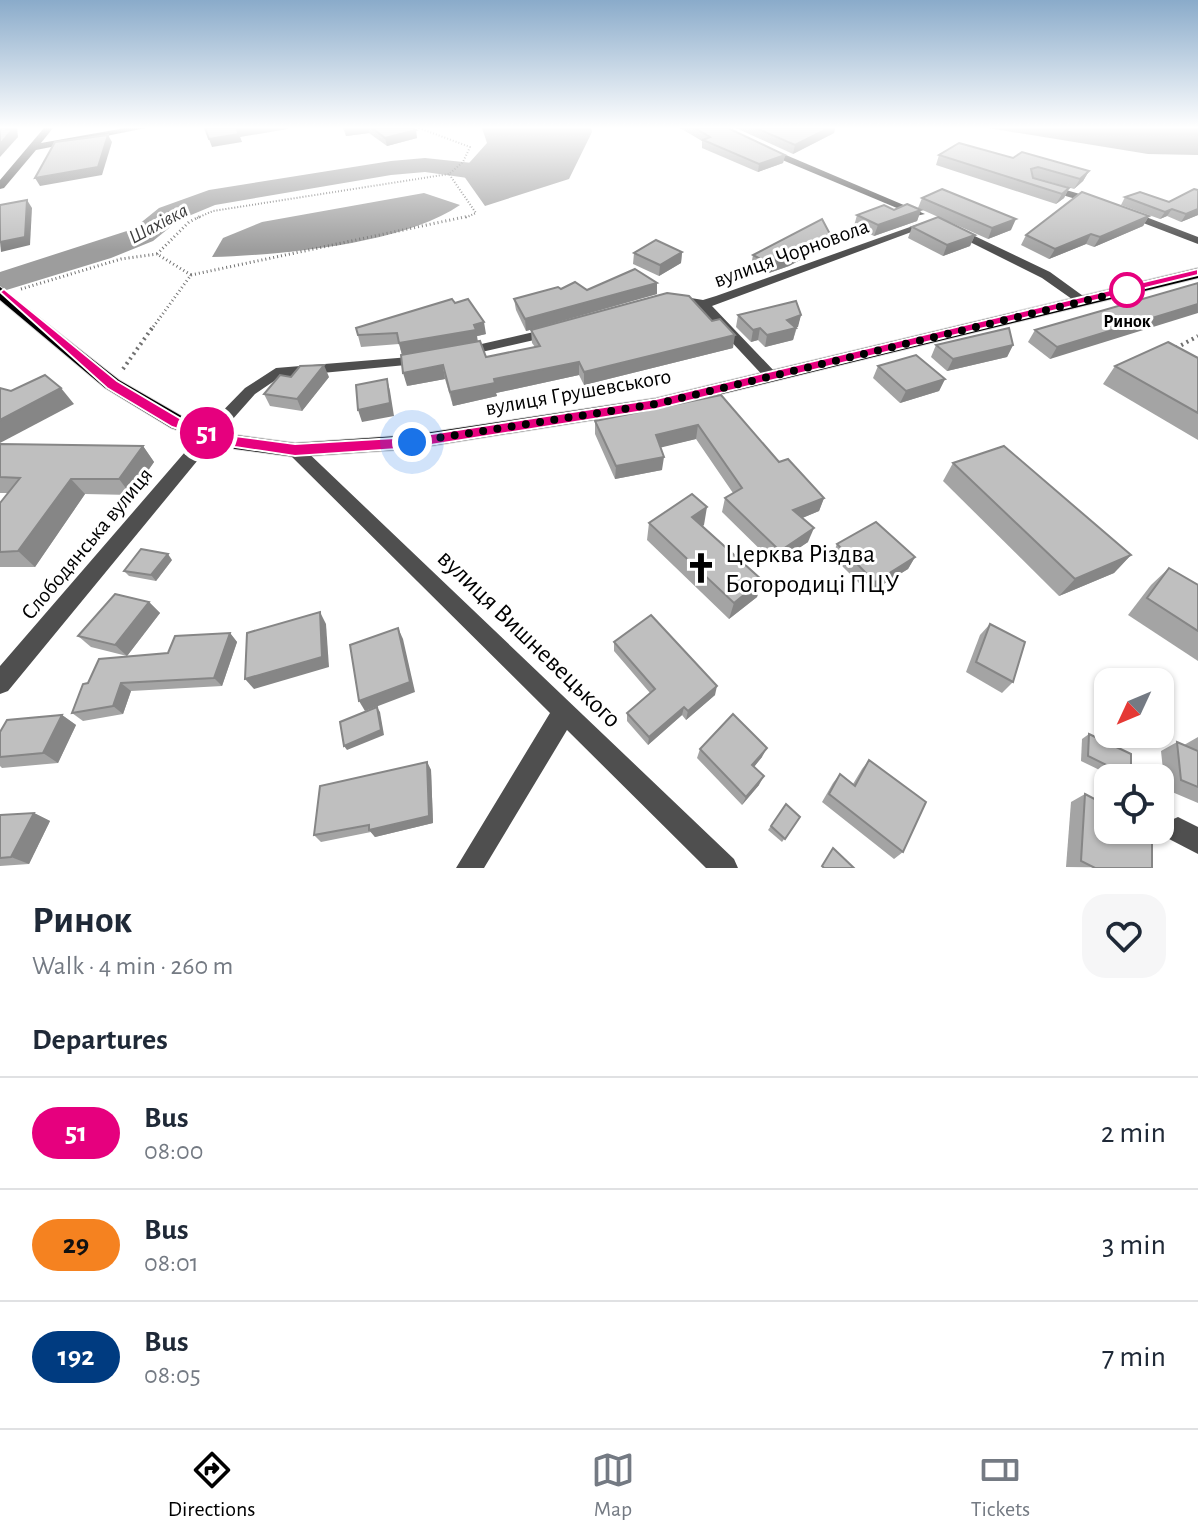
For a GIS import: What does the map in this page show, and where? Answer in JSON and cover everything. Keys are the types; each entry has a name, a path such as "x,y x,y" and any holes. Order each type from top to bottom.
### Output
{"main road":[{"name":"вулиця Грушевського","path":"2,293 112,384 178,423 235,442 295,450 412,442 656,404 1193,276"}],"street":[{"path":"0,186 16,169"},
{"name":"вулиця Чорновола","path":"651,303 666,299 703,304 935,221 811,169"},
{"path":"1032,183 1106,205"},
{"path":"1121,211 1198,241"},
{"path":"949,228 1046,275 1084,301"},
{"path":"703,304 771,376"},
{"path":"448,355 564,328"},
{"path":"210,434 250,391 276,373 433,359"},
{"name":"Слободянська вулиця","path":"0,683 210,434"},
{"name":"вулиця Вишневецького","path":"295,450 725,868"},
{"path":"469,868 565,711"}],"path":[{"path":"157,254 189,222 213,211 449,174 454,169"},
{"path":"112,384 191,275 460,221 476,213 449,174"},
{"path":"2,293 121,259 157,254 172,260 191,275"},
{"path":"1186,357 1174,349 1198,336"}],"shaded area":[{"path":"464,169 574,169 569,179 485,206 461,172"},
{"path":"424,193 460,205 436,218 375,238 272,254 212,257 223,238 262,222"}],"building":[{"path":"40,169 89,169 35,178"},
{"path":"982,169 1033,169 1033,178 1069,188 1062,194"},
{"path":"1043,169 1089,171 1080,179"},
{"path":"942,189 1016,219 992,228 922,198"},
{"path":"1194,189 1198,190 1198,209 1186,214 1172,209 1165,212 1125,197 1140,192 1169,202"},
{"path":"1082,192 1149,216 1100,237 1091,234 1055,249 1026,235"},
{"path":"27,200 25,237 0,242 0,205"},
{"path":"907,204 921,210 878,225 857,215 884,205 894,210"},
{"path":"938,217 975,235 947,245 912,227"},
{"path":"822,219 830,234 792,255 768,263 753,255"},
{"path":"656,240 682,252 660,265 634,253"},
{"path":"635,269 657,283 525,319 514,299 558,287 561,289 575,282 587,290"},
{"path":"1198,283 1198,304 1057,347 1035,330"},
{"path":"667,293 689,296 712,321 720,319 735,335 584,372 579,362 494,379 495,383 450,392 443,365 403,373 401,355 480,341 486,357 540,346 531,330"},
{"path":"452,299 455,303 468,299 484,322 474,325 476,330 399,343 397,333 358,335 356,328"},
{"path":"796,301 801,315 787,320 796,328 767,335 760,328 753,330 738,315"},
{"path":"1009,328 1013,345 953,359 936,345"},
{"path":"1168,342 1198,358 1198,413 1115,366"},
{"path":"916,355 945,379 906,391 878,366"},
{"path":"324,365 297,399 264,394 280,375 291,377 300,366"},
{"path":"45,375 61,388 0,420 0,388 11,391"},
{"path":"387,379 390,403 358,410 356,385"},
{"path":"721,395 779,462 788,459 824,498 793,510 814,528 780,551 725,498 742,488 698,425 656,435 664,457 616,466 595,421"},
{"path":"0,444 143,446 119,479 71,479 18,551 0,552 0,503 20,478 0,477"},
{"path":"1004,446 1131,555 1075,579 953,463"},
{"path":"692,494 707,507 692,517 762,580 734,603 649,523"},
{"path":"876,522 915,557 875,582 837,544"},
{"path":"141,549 168,554 151,575 124,571"},
{"path":"1169,568 1198,585 1198,631 1147,598"},
{"path":"115,594 149,602 115,645 78,636"},
{"path":"320,612 322,657 245,679 247,633"},
{"path":"651,615 717,686 688,711 684,707 649,737 627,713 655,689 614,642"},
{"path":"990,624 1025,642 1013,682 976,662"},
{"path":"398,628 410,682 359,701 350,645"},
{"path":"230,633 214,678 121,683 113,706 72,713 83,684 88,683 99,659 168,653 175,636"},
{"path":"377,707 381,730 344,746 340,722"},
{"path":"733,714 767,748 752,765 764,776 746,797 700,749"},
{"path":"62,715 43,753 0,757 0,732 7,720"},
{"path":"1089,734 1094,736 1094,748 1118,748 1131,754 1131,764 1104,764 1088,756"},
{"path":"1177,742 1198,751 1198,787 1181,780"},
{"path":"869,760 926,802 903,852 829,794 840,774 855,786"},
{"path":"427,762 429,816 369,830 369,825 314,835 320,786"},
{"path":"1085,794 1094,799 1094,844 1152,844 1152,868 1095,868 1081,861"},
{"path":"786,804 800,817 785,839 771,826"},
{"path":"34,813 11,857 0,858 0,815"},
{"path":"833,848 854,868 824,868 822,866"}],"waterway":[{"name":"Шахівка","path":"0,282 100,252 143,235 169,214 209,198 388,169"},
{"name":"Шахівка","path":"454,169 482,172 496,169"}],"bus line":[{"name":"51","path":"0,292 112,384 178,423 235,442 295,450 412,442 656,404 1198,273"}],"place":[{"name":"Ринок","path":"1127,290"},
{"name":"Церква Різдва Богородиці ПЦУ","path":"701,568"}],"route":[{"path":"412,442 656,404 1134,289 1127,290"}]}
